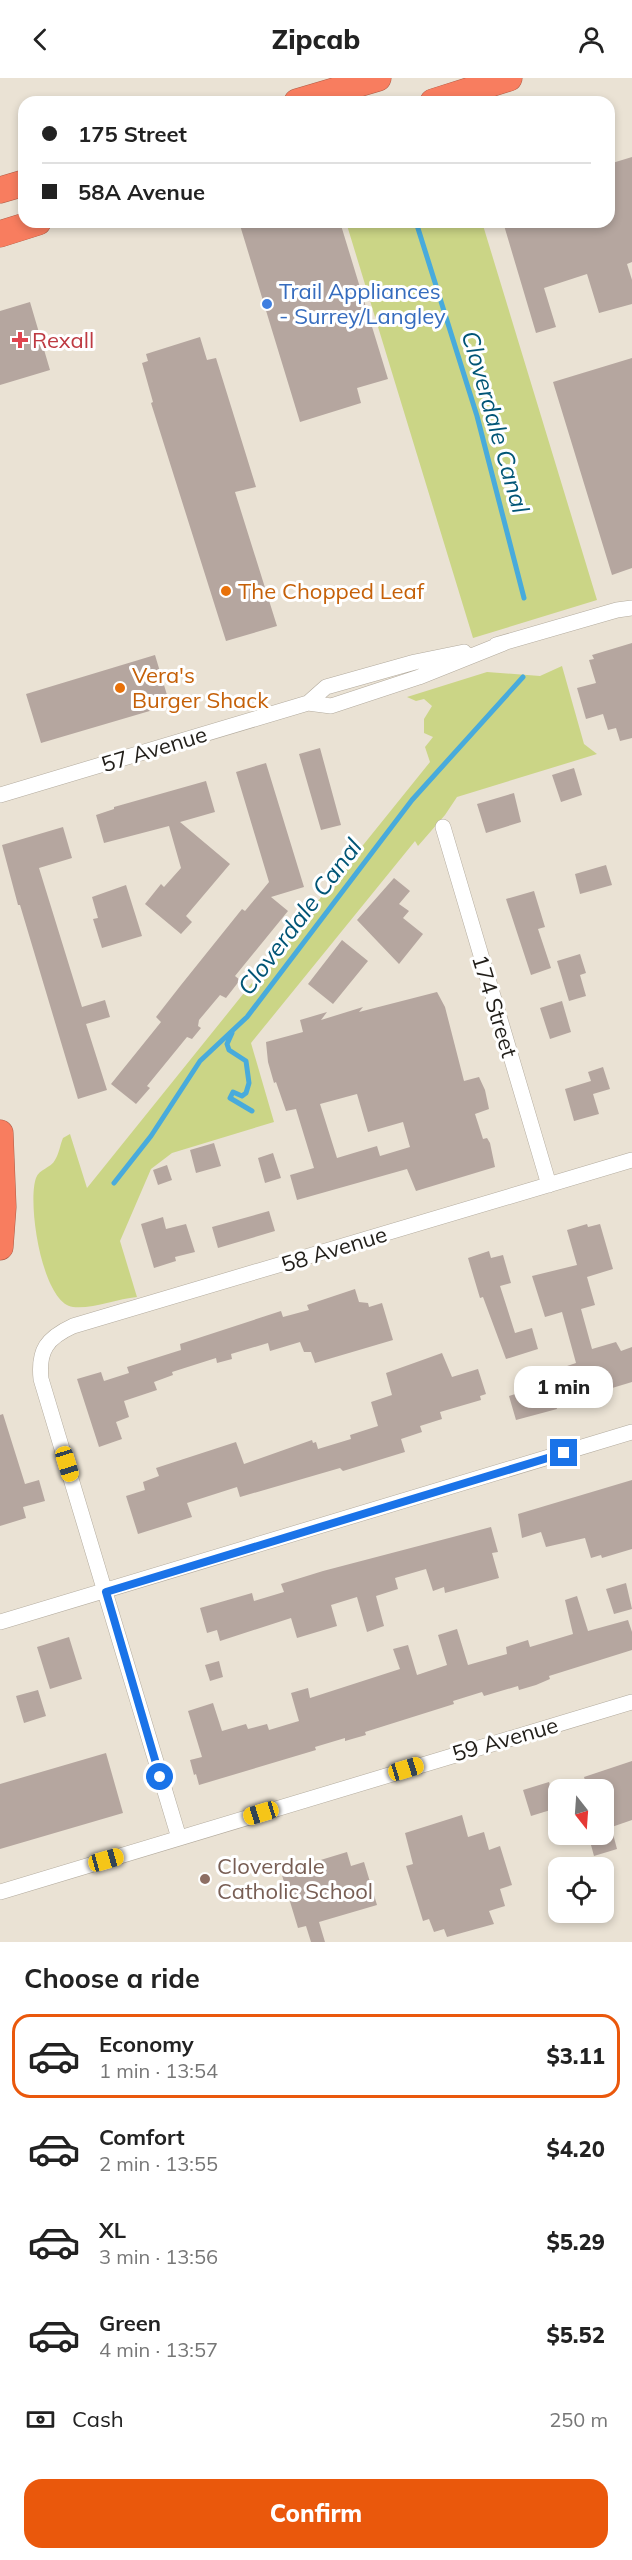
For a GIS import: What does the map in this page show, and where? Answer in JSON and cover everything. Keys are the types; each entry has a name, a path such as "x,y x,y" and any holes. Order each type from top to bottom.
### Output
{"highway":[{"path":"317,96 378,78"},
{"path":"452,96 509,78"},
{"path":"0,190 18,185"},
{"path":"0,234 19,228"},
{"path":"0,1133 3,1207 0,1247"}],"street":[{"name":"57 Avenue","path":"0,795 308,703 326,687 415,662 504,643 617,610 632,608"},
{"name":"174 Street","path":"443,827 549,1185"},
{"name":"58 Avenue","path":"106,1592 41,1379 39,1363 43,1348 58,1333 73,1326 632,1160"},
{"path":"0,1622 632,1432"},
{"path":"106,1592 179,1838"},
{"name":"59 Avenue","path":"0,1892 632,1702"}],"green space":[{"path":"348,228 484,228 597,600 473,638"},
{"path":"562,666 584,744 597,754 457,797 445,815 418,846 415,841 251,1043 274,1122 172,1153 151,1169 120,1241 137,1297 81,1307 73,1307 62,1301 53,1289 45,1271 40,1250 34,1208 36,1178 42,1170 53,1163 63,1138 70,1134 87,1188 430,762 425,747 433,737 424,733 424,719 432,706 424,699 416,701 407,697 487,672 540,676"}],"building":[{"path":"632,157 632,262 627,264 632,280 632,304 599,313 587,274 544,288 556,327 536,333 505,228 615,228 615,162"},
{"path":"241,228 342,228 388,379 357,388 361,403 300,422"},
{"name":"Rexall","path":"30,302 50,370 0,385 0,311"},
{"path":"200,337 207,360 216,358 256,487 235,492 277,626 226,641 151,403 153,402 142,363 148,361 146,354"},
{"path":"632,358 632,568 612,575 553,382"},
{"path":"632,643 632,738 620,741 616,728 608,730 603,714 586,719 577,688 596,683 589,660 594,659 592,655"},
{"path":"155,655 170,705 41,743 26,694"},
{"path":"320,748 341,825 321,830 299,754"},
{"path":"266,763 304,887 271,897 288,911 235,976 240,980 226,998 220,995 199,1020 198,1026 201,1028 192,1039 187,1037 147,1086 150,1088 136,1104 111,1084 161,1022 156,1017 181,985 242,909 245,911 269,882 236,772"},
{"path":"574,768 582,795 561,802 552,775"},
{"path":"206,781 215,812 180,822 230,864 186,916 192,922 181,934 145,904 161,884 164,887 181,868 169,826 104,843 96,815 114,809 114,807"},
{"path":"514,793 521,822 486,833 477,804"},
{"path":"63,827 72,858 39,868 82,1007 105,1000 110,1017 86,1024 107,1090 78,1099 20,905 18,905 2,845"},
{"path":"606,865 612,885 580,894 575,874"},
{"path":"394,878 410,891 399,904 409,911 403,918 423,934 399,964 357,920"},
{"path":"126,885 142,936 102,948 93,919 98,918 92,897"},
{"path":"534,891 545,927 538,929 551,968 531,975 506,899"},
{"path":"342,940 368,961 333,1004 308,984"},
{"path":"580,954 586,973 580,975 586,996 569,1001 557,961"},
{"path":"437,992 445,1007 464,1081 479,1077 485,1090 489,1109 475,1114 483,1139 487,1138 490,1143 495,1167 416,1191 407,1169 297,1200 290,1175 314,1168 296,1109 286,1111 276,1082 274,1083 268,1062 266,1042 303,1032 300,1020 327,1012 321,1020 363,1007 359,1012","holes":["357,1094 368,1132 403,1122 410,1147 380,1156 377,1146 337,1158 320,1104"]},
{"path":"562,1001 571,1032 550,1039 540,1008"},
{"path":"603,1067 610,1089 593,1094 599,1114 574,1121 565,1089 591,1081 588,1072"},
{"path":"214,1143 221,1166 196,1173 190,1150"},
{"path":"273,1153 281,1178 265,1183 258,1158"},
{"path":"167,1165 172,1180 158,1185 153,1170"},
{"path":"269,1211 275,1231 218,1248 212,1227"},
{"path":"163,1217 166,1229 186,1224 195,1252 175,1257 176,1261 154,1268 141,1224"},
{"path":"587,1224 588,1227 600,1224 613,1269 587,1277 595,1305 581,1309 592,1349 616,1342 621,1351 632,1347 632,1382 556,1405 557,1409 516,1420 509,1396 556,1381 555,1370 576,1363 562,1312 545,1317 532,1276 577,1265 567,1230"},
{"path":"489,1251 491,1258 503,1255 511,1283 500,1286 515,1333 532,1328 538,1349 506,1359 483,1297 480,1298 468,1258"},
{"path":"355,1289 359,1302 368,1303 369,1307 382,1303 393,1340 315,1363 311,1352 304,1352 300,1342 270,1351 268,1343 231,1354 232,1359 217,1363 216,1358 172,1372 173,1375 154,1382 157,1390 124,1401 129,1417 116,1422 122,1439 99,1447 77,1379 101,1372 104,1381 129,1373 127,1367 181,1350 180,1344 281,1311 283,1317 309,1310 307,1305"},
{"path":"442,1353 452,1377 478,1369 486,1394 480,1396 481,1400 440,1412 442,1419 420,1426 422,1432 401,1439 405,1452 343,1471 340,1468 240,1497 237,1487 187,1503 192,1517 138,1534 126,1496 145,1490 143,1482 159,1476 156,1468 236,1442 244,1464 312,1440 313,1443 316,1442 318,1449 351,1439 350,1435 378,1426 371,1402 392,1395 386,1373"},
{"path":"3,1414 25,1484 39,1480 45,1501 23,1507 26,1518 0,1526 0,1415"},
{"path":"632,1480 632,1549 602,1558 601,1555 591,1558 585,1538 546,1547 541,1532 522,1538 518,1514"},
{"path":"491,1527 498,1552 492,1553 499,1578 445,1593 444,1587 433,1591 426,1569 395,1578 398,1589 376,1596 384,1626 367,1632 357,1597 331,1605 337,1626 297,1638 291,1618 220,1641 217,1630 207,1633 200,1608 252,1593 254,1601 284,1592 281,1584"},
{"path":"626,1583 632,1609 614,1614 606,1589"},
{"path":"577,1596 588,1631 628,1620 632,1632 632,1650 549,1676 550,1679 536,1685 519,1690 518,1686 484,1696 482,1692 453,1701 454,1704 365,1732 366,1735 345,1741 345,1738 315,1747 316,1750 199,1785 196,1774 194,1775 190,1760 202,1757 188,1711 213,1703 222,1731 246,1724 248,1729 267,1724 269,1730 299,1721 291,1693 308,1688 310,1698 400,1669 393,1649 408,1645 417,1675 447,1665 438,1635 457,1629 468,1665 507,1654 506,1647 528,1640 530,1647 573,1634 565,1600"},
{"path":"69,1637 82,1679 50,1689 37,1647"},
{"path":"219,1661 223,1677 210,1681 205,1665"},
{"path":"38,1690 46,1716 24,1723 16,1696"},
{"path":"106,1753 123,1813 0,1849 0,1784"},
{"path":"632,1761 632,1820 614,1826 614,1779 585,1779 584,1777"},
{"path":"548,1782 548,1811 531,1816 523,1790"},
{"path":"462,1815 468,1837 484,1832 489,1850 500,1846 512,1885 500,1889 505,1906 489,1911 494,1924 447,1937 444,1929 434,1932 429,1919 423,1921 406,1866 413,1864 405,1833"},
{"path":"614,1838 617,1849 594,1856 591,1845 614,1845"},
{"path":"347,1852 351,1866 364,1862 377,1905 319,1922 325,1942 311,1942 306,1926 298,1928 281,1872"}],"waterway":[{"name":"Cloverdale Canal","path":"418,228 477,416 524,598"},
{"name":"Cloverdale Canal","path":"114,1183 151,1136 200,1061 247,1017 412,800 523,677"},
{"path":"232,1033 227,1044 229,1050 246,1061 249,1083 246,1093 242,1096 233,1092 230,1098 252,1111"}],"place":[{"name":"Trail Appliances - Surrey/Langley","path":"267,304"},
{"name":"Rexall","path":"20,340"},
{"name":"The Chopped Leaf","path":"226,591"},
{"name":"Vera's Burger Shack","path":"120,688"},
{"name":"Cloverdale Catholic School","path":"205,1879"}],"route":[{"path":"160,1777 106,1592 564,1453"}]}
